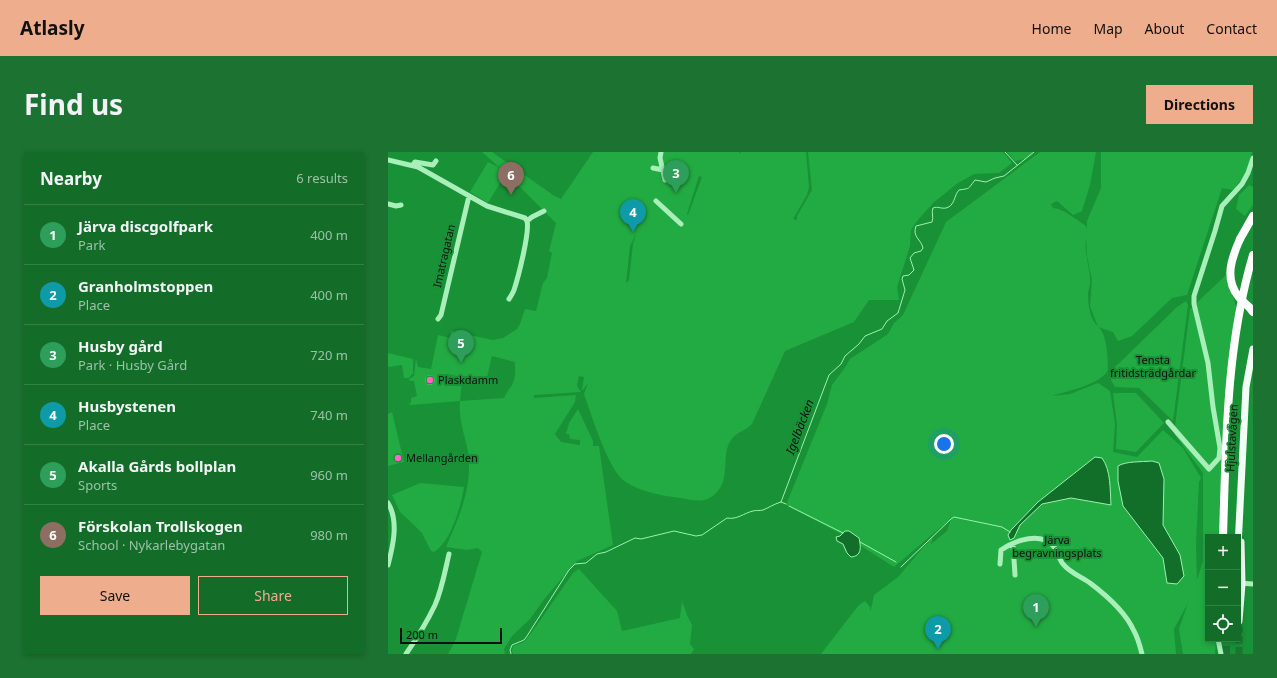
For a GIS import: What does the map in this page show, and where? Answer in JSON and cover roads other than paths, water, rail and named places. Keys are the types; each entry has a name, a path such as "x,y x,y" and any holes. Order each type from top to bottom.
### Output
{"highway":[{"path":"1251,310 1238,296 1231,280 1230,268 1231,261 1240,239 1253,216"},
{"path":"1223,534 1239,315 1253,255"},
{"path":"1234,371 1242,323 1253,274"},
{"path":"1227,488 1228,534"}],"main road":[{"name":"Hjulstavägen","path":"1239,534 1245,402 1248,373 1253,349"},
{"name":"Hjulstavägen","path":"1239,528 1241,546 1240,570"}],"street":[{"path":"661,152 660,158 665,180"},
{"path":"1168,422 1209,469 1219,458 1220,448 1208,364 1194,304 1194,296 1222,206 1242,184 1248,173 1253,158"},
{"path":"388,160 418,167 487,206 524,218 527,221"},
{"path":"413,166 415,162 433,165 436,160"},
{"path":"654,168 663,170"},
{"name":"Imatragatan","path":"438,319 469,196"},
{"path":"656,201 672,219 681,224"},
{"path":"388,204 396,206 401,205"},
{"path":"527,221 544,211"},
{"path":"509,299 514,292 524,249 527,234 527,221"},
{"path":"388,503 391,508 394,522 393,547 388,565"},
{"path":"1000,564 1001,550 1030,539 1036,538 1049,542 1053,545 1063,565 1106,596 1127,619 1134,630 1142,654"},
{"path":"1014,545 1015,575"},
{"path":"406,654 422,629 435,604 449,554"},
{"path":"1241,584 1253,584"},
{"path":"1219,642 1221,654"}],"waterway":[{"path":"1005,152 1017,165"},
{"name":"Igelbäcken","path":"511,654 510,650 512,645 524,640 569,570 575,564 586,563 597,554 606,552 635,538 641,539 674,531 696,536 702,535 727,518 734,518 753,511 763,510 781,502 829,375 841,364 845,356 859,344 865,336 882,329 887,321 898,313 905,290 902,279 903,276 909,275 914,270 910,258 914,253 921,251 923,248 915,233 916,226 932,222 933,208 949,207 953,203 959,190 968,188 975,180 986,182 1004,176 1034,152"},
{"name":"Igelbäcken","path":"781,502 786,504"},
{"path":"789,506 843,533"},
{"path":"901,567 954,517 1002,527 1010,532"},
{"path":"860,542 896,562"}],"tunnel":[{"path":"1226,642 1226,654"},
{"path":"1239,642 1239,654"}],"place":[{"name":"Husby gård","path":"676,193"},
{"name":"Förskolan Trollskogen","path":"511,195"},
{"name":"Husbystenen","path":"633,232"},
{"name":"Akalla Gårds bollplan","path":"461,363"},
{"name":"Plaskdamm","path":"430,380"},
{"name":"Mellangården","path":"398,458"},
{"name":"Järva discgolfpark","path":"1036,627"},
{"name":"Granholmstoppen","path":"938,649"}],"park label":[{"name":"Tensta fritidsträdgårdar","path":"1153,366"},
{"name":"Järva begravningsplats","path":"1057,546"}]}
